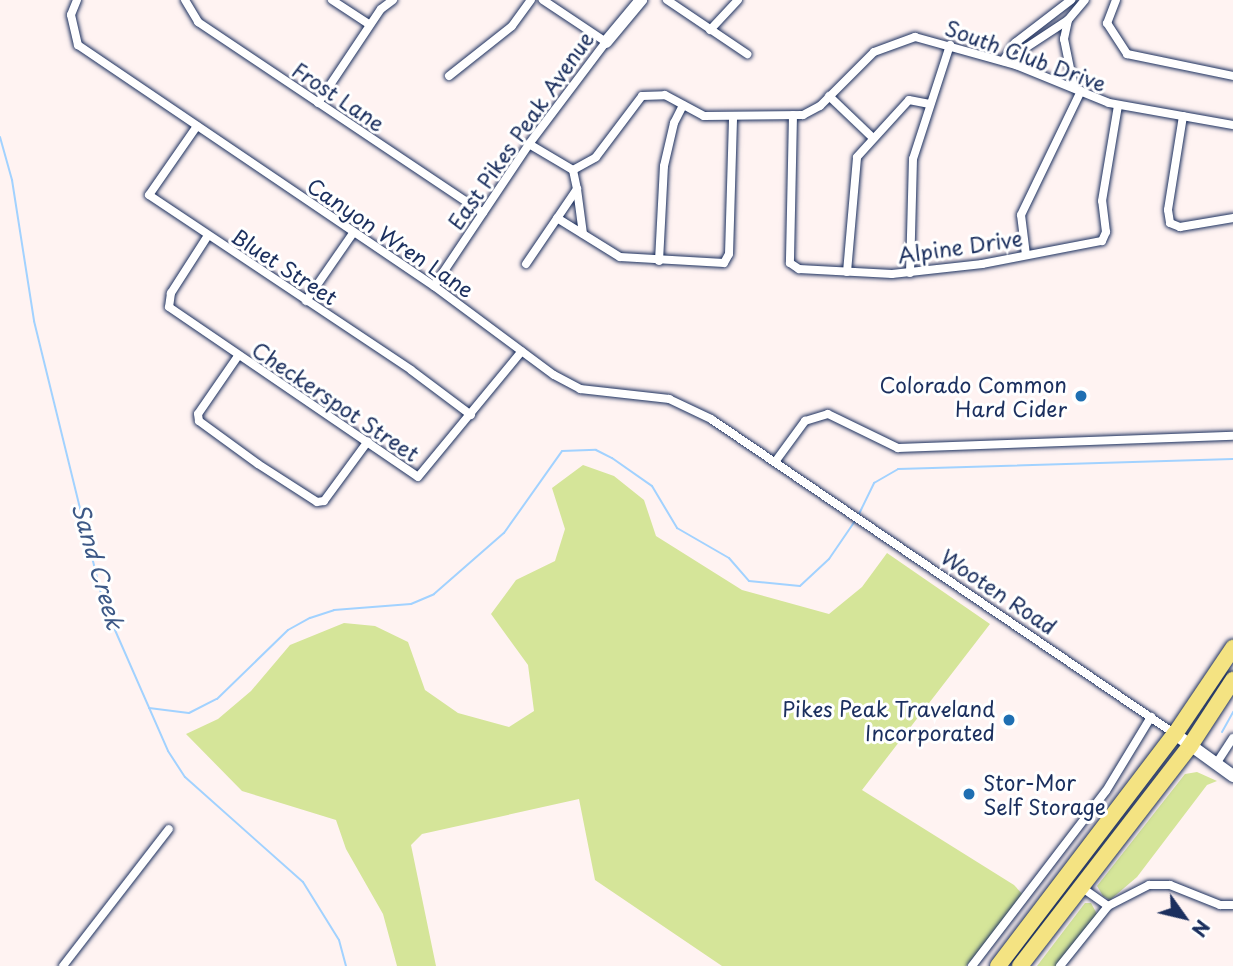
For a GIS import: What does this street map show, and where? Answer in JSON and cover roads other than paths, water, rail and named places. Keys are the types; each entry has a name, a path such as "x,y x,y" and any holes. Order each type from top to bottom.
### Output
{"highway":[{"path":"998,966 1175,734 1233,648"},
{"path":"1020,966 1189,746 1233,680"}],"street":[{"name":"Canyon Wren Lane","path":"77,0 71,15 78,45 434,286 522,351 580,389 670,399 741,440"},
{"name":"Frost Lane","path":"186,0 198,22 483,214"},
{"path":"332,0 370,25"},
{"path":"318,103 370,25 393,0"},
{"path":"449,76 512,26 531,0"},
{"path":"542,0 606,42"},
{"name":"East Pikes Peak Avenue","path":"434,286 529,144 641,0"},
{"path":"667,0 747,54"},
{"path":"710,30 738,0"},
{"path":"1003,61 1015,43 1071,0"},
{"path":"1016,65 1024,49 1068,20 1085,0"},
{"path":"1116,0 1107,23 1126,54 1233,76"},
{"path":"1026,255 1021,215 1077,90 1063,54 1068,20"},
{"name":"South Club Drive","path":"573,170 596,157 636,100 649,89 704,116 793,116 809,113 881,48 915,37 1016,65 1118,105 1233,125"},
{"path":"909,273 913,159 950,45"},
{"path":"829,96 873,138"},
{"path":"847,272 854,166 873,138 909,100 930,104"},
{"path":"659,261 664,166 674,123 683,105"},
{"name":"Alpine Drive","path":"793,116 790,262 799,269 909,273 1097,243 1105,238 1102,201 1118,105"},
{"path":"557,218 610,253 659,261 718,265 727,259 733,116"},
{"path":"1183,117 1168,211 1170,223 1180,227 1233,218"},
{"name":"Bluet Street","path":"197,126 149,195 471,415"},
{"path":"529,144 573,170 583,234"},
{"path":"526,264 577,189"},
{"path":"306,301 353,233"},
{"name":"Checkerspot Street","path":"207,237 167,303 238,356 418,477 522,351"},
{"path":"238,356 198,414 199,421 258,464 317,502 324,501 368,441"},
{"path":"775,462 805,421 828,414 898,448 1233,436"},
{"name":"Wooten Road","path":"741,440 1151,717 1233,776"},
{"path":"972,966 1106,791 1151,717"},
{"path":"1216,764 1233,738"},
{"path":"64,966 169,829"},
{"path":"1060,966 1108,906 1149,885 1170,885 1220,905 1233,905"},
{"path":"1081,887 1108,906"}],"waterway":[{"name":"Sand Creek","path":"0,137 12,180 34,321 104,605 168,751 185,777 303,882 339,940 346,966"},
{"path":"149,708 189,713 217,699 288,630 310,618 334,610 411,604 434,594 504,533 562,451 596,450 612,458 652,486 677,528 729,558 749,581 800,586 829,559 855,521"},
{"path":"858,516 874,483 898,469 1233,459"},
{"path":"1222,732 1233,712"}],"place":[{"name":"Colorado Common Hard Cider","path":"1081,396"},
{"name":"Pikes Peak Traveland Incorporated","path":"1009,720"},
{"name":"Stor-Mor Self Storage","path":"969,794"}]}
